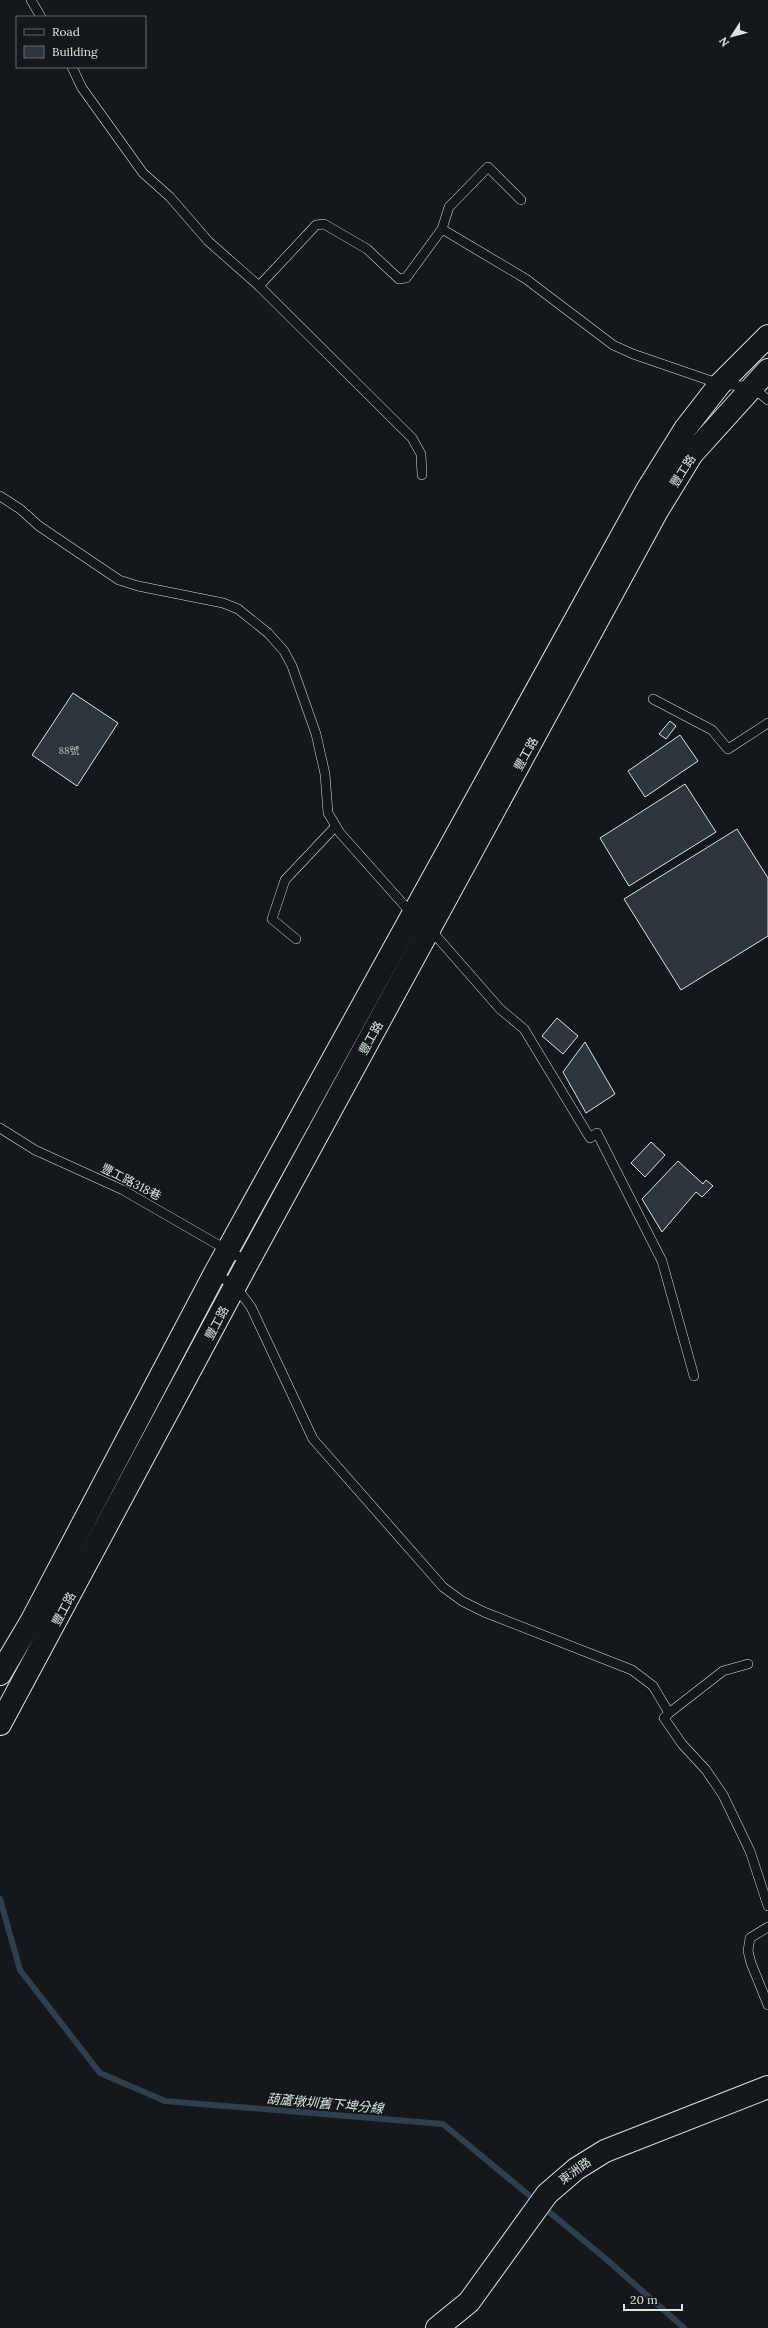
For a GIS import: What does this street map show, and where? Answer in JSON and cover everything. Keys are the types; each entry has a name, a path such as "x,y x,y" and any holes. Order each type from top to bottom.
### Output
{"street":[{"name":"豐工路","path":"0,1674 32,1620 215,1273 647,490 685,429 720,384 768,336"},
{"name":"豐工路","path":"0,1724 236,1287 248,1262 657,511 692,454 760,393 768,370"},
{"name":"東洲路","path":"437,2328 469,2302 541,2202 576,2169 606,2151 768,2087"}],"lane":[{"path":"31,0 39,16"},
{"path":"72,68 82,88 143,173 170,197 208,241 259,286 412,438 421,454 422,475"},
{"path":"259,286 316,225 324,224 367,249 399,279 406,278 442,228 449,207 488,167 521,200"},
{"path":"442,228 526,279 613,345 633,354 720,384 760,393"},
{"path":"0,496 20,509 39,526 119,580 138,586 222,603 238,609 268,633 284,651 298,681 316,734 325,774 328,813 335,827 412,914 430,929 500,1009 524,1029 590,1138 597,1133 662,1261 694,1376"},
{"path":"653,699 712,730 728,748 768,723"},
{"path":"296,939 272,919 285,880 335,827"},
{"name":"豐工路318巷","path":"0,1128 35,1150 123,1190 248,1262"},
{"path":"215,1273 236,1287 251,1307 313,1440 443,1587 462,1601 484,1612 632,1670 652,1686 669,1712"},
{"path":"748,1664 723,1672 669,1712 664,1718 682,1744 706,1770 723,1795 750,1851 768,1906"},
{"path":"768,1927 750,1938 748,1951 768,2005"}],"building":[{"path":"73,693 118,723 77,786 32,755"},
{"path":"670,721 676,726 666,739 659,734"},
{"path":"680,735 698,761 645,797 628,771"},
{"path":"685,784 716,832 629,886 600,838"},
{"path":"737,829 768,878 768,936 681,990 624,899"},
{"path":"557,1018 578,1036 563,1054 542,1036"},
{"path":"585,1042 615,1094 586,1113 563,1072"},
{"path":"651,1142 665,1155 645,1177 631,1163"},
{"path":"678,1161 703,1184 706,1180 713,1186 702,1197 696,1192 662,1232 642,1199"}],"waterway":[{"name":"葫蘆墩圳舊下埤分線","path":"0,1899 20,1970 100,2073 165,2101 443,2124 606,2259 684,2328"}]}
